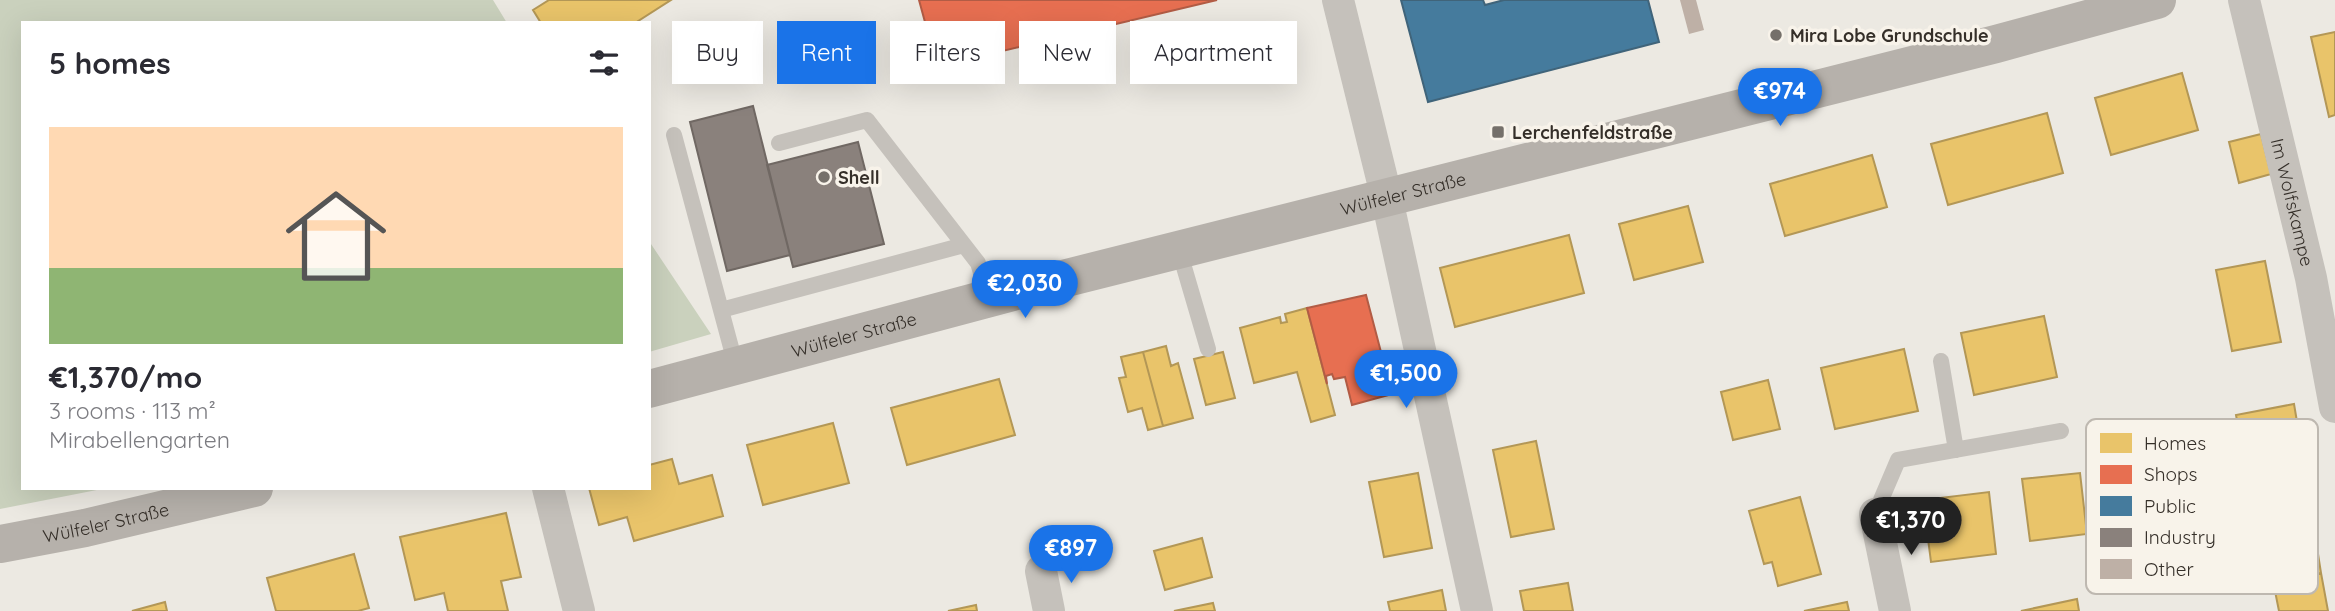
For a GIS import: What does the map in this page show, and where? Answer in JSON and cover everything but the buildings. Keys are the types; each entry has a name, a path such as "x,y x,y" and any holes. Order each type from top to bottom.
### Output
{"main road":[{"name":"Wülfeler Straße","path":"651,388 989,299 2157,0"},
{"name":"Wülfeler Straße","path":"0,544 98,525 246,490"}],"street":[{"path":"1338,0 1387,199 1477,611"},
{"name":"Im Wolfskampe","path":"2244,0 2311,278 2335,407"},
{"path":"549,490 579,611"},
{"path":"1875,514 1895,611"},
{"path":"1041,571 1049,611"}],"lane":[{"path":"779,143 867,120 978,263 989,299"},
{"path":"674,135 736,366"},
{"path":"721,310 964,245"},
{"path":"1179,250 1208,349"},
{"path":"1941,361 1956,450"},
{"path":"1875,514 1898,460 2061,431"}],"green space":[{"path":"0,0 493,0 506,21 21,21 21,490 97,490 0,509"},
{"path":"651,244 711,334 651,351"}],"place":[{"name":"Mira Lobe Grundschule","path":"1776,35"},
{"name":"Lerchenfeldstraße","path":"1498,132"},
{"name":"Shell","path":"824,177"}]}
